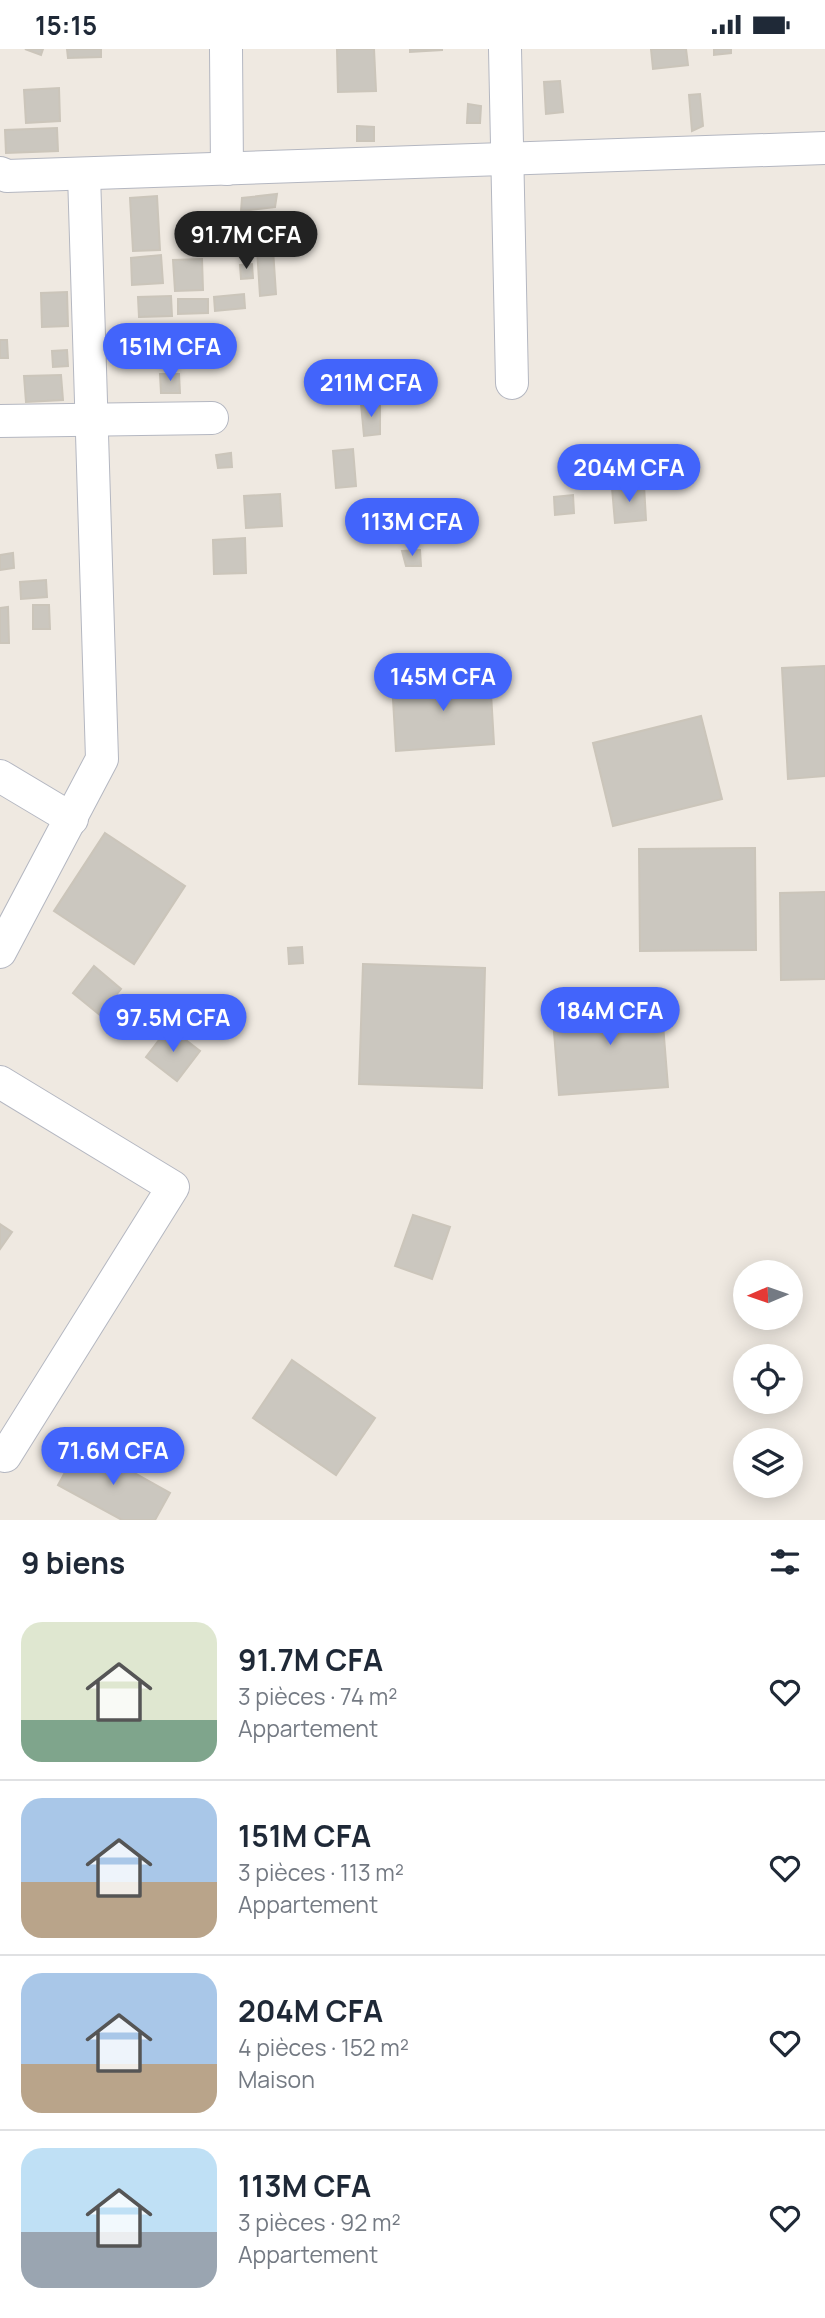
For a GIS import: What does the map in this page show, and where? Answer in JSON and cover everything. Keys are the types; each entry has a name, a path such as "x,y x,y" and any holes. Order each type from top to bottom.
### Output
{"street":[{"path":"226,49 228,169"},
{"path":"505,49 512,383"},
{"path":"0,173 7,177 825,148"},
{"path":"0,952 102,759 84,174"},
{"path":"0,421 212,418"},
{"path":"0,776 72,819"},
{"path":"0,1081 173,1187 5,1456"}],"building":[{"path":"25,49 43,49 41,55"},
{"path":"67,49 101,49 101,57 68,58"},
{"path":"337,49 374,49 376,91 338,92"},
{"path":"410,49 442,49 442,50 410,52"},
{"path":"651,49 686,49 688,65 653,69"},
{"path":"714,49 731,49 731,53 714,55"},
{"path":"560,81 563,112 546,114 544,82"},
{"path":"59,88 60,121 26,123 24,90"},
{"path":"700,94 703,126 692,131 689,95"},
{"path":"468,104 481,106 480,123 467,123"},
{"path":"357,126 374,127 374,141 357,141"},
{"path":"57,128 58,151 6,153 5,130"},
{"path":"277,194 275,207 241,211 242,198"},
{"path":"157,196 160,250 133,251 130,198"},
{"path":"241,228 241,247 216,247 215,229"},
{"path":"273,230 275,244 245,248 243,231"},
{"path":"257,249 273,249 276,294 260,296"},
{"path":"161,255 163,283 132,285 131,258"},
{"path":"202,259 203,290 175,291 173,260"},
{"path":"252,264 253,278 241,279 240,265"},
{"path":"67,292 68,326 42,327 41,293"},
{"path":"244,294 245,308 215,311 214,297"},
{"path":"171,296 172,316 139,317 138,297"},
{"path":"178,299 208,299 208,313 178,314"},
{"path":"0,340 7,340 8,358 0,358"},
{"path":"67,350 68,366 53,367 52,351"},
{"path":"160,374 179,374 180,393 161,393"},
{"path":"61,375 63,400 26,402 24,376"},
{"path":"380,403 380,434 364,436 361,404"},
{"path":"353,449 356,486 336,488 333,451"},
{"path":"231,453 232,467 218,468 216,455"},
{"path":"644,485 646,520 615,523 612,488"},
{"path":"280,494 282,526 246,528 244,496"},
{"path":"573,495 574,513 555,515 554,497"},
{"path":"245,538 246,573 214,574 213,540"},
{"path":"420,550 421,566 406,566 402,551"},
{"path":"13,553 14,568 0,570 0,555"},
{"path":"46,580 47,597 21,599 20,582"},
{"path":"33,605 49,605 50,629 33,629"},
{"path":"8,607 9,643 0,643 0,608"},
{"path":"825,666 825,776 788,779 782,668"},
{"path":"490,676 494,744 396,751 392,682"},
{"path":"701,716 722,799 613,826 593,743"},
{"path":"105,833 185,886 134,964 54,911"},
{"path":"755,848 756,950 640,951 639,849"},
{"path":"825,892 825,979 781,980 780,893"},
{"path":"302,947 303,963 289,964 288,948"},
{"path":"363,964 485,968 482,1088 359,1084"},
{"path":"94,966 121,989 100,1015 73,993"},
{"path":"661,999 668,1087 559,1095 552,1007"},
{"path":"169,1027 200,1051 177,1081 146,1057"},
{"path":"413,1215 450,1227 432,1279 395,1266"},
{"path":"0,1224 12,1232 0,1249"},
{"path":"292,1360 375,1418 336,1475 253,1418"},
{"path":"81,1443 170,1493 155,1520 122,1520 58,1485"}]}
